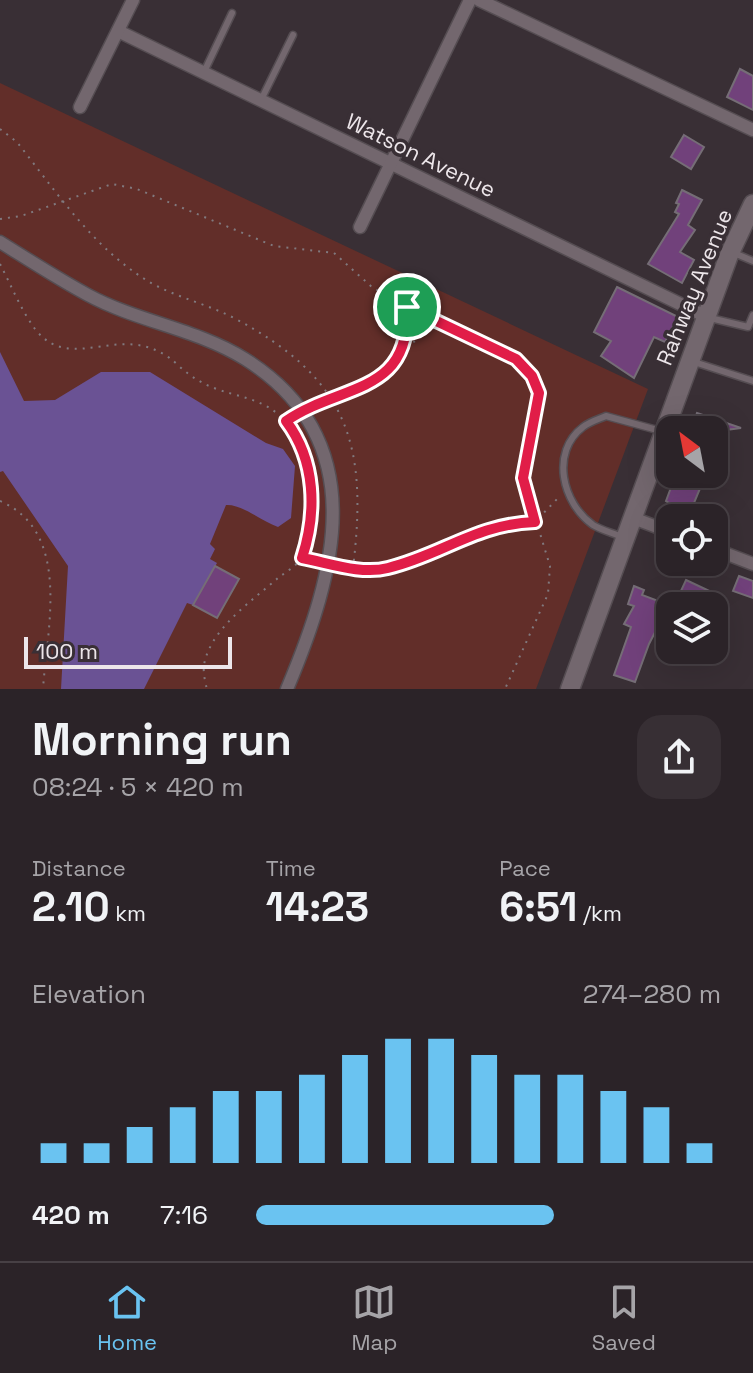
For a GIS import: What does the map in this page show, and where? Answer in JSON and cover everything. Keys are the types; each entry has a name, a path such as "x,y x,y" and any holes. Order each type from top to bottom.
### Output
{"main road":[{"name":"Rahway Avenue","path":"670,416 731,252 750,216"},
{"name":"Rahway Avenue","path":"570,689 656,456"}],"street":[{"path":"80,107 133,0"},
{"path":"360,227 470,0"},
{"path":"479,0 753,130"},
{"name":"Watson Avenue","path":"118,31 707,317"},
{"path":"0,242 90,296 207,340 245,359 280,385 301,410 326,453 335,504 329,564 318,612 287,689"},
{"path":"633,518 656,527"},
{"path":"728,554 753,564"}],"lane":[{"path":"204,72 232,13"},
{"path":"261,100 293,35"},
{"path":"731,252 753,261"},
{"path":"707,317 748,327 753,315"},
{"path":"691,361 753,381"},
{"path":"626,539 593,524 565,490 563,467 568,444 583,427 606,416 656,430"}],"path":[{"path":"0,219 21,216 112,184 137,189 274,246 334,253 373,288 516,359 532,376 539,393 523,478 550,566 548,594 505,689"},
{"path":"0,264 36,329 48,340 67,350 126,341 148,345 166,353 201,385 265,402 281,415 294,432 308,465 312,496 311,525 302,558 243,608 216,639 204,665 207,689"},
{"path":"404,349 407,307"},
{"path":"301,410 383,374 404,349 441,323"},
{"path":"302,558 329,564 386,569 505,523 535,522 565,490"},
{"path":"0,501 13,507 33,526 44,546 51,576 43,689"}],"shaded area":[{"path":"0,83 648,389 536,689 0,689"},
{"path":"0,352 24,401 55,400 101,372 150,372 266,443 283,449 295,466 291,518 278,527 238,507 226,505 210,544 215,549 210,559 217,563 193,605 187,603 144,689 61,689 68,566 3,471 0,472"}],"building":[{"path":"740,69 753,76 753,110 727,97"},
{"path":"684,135 704,147 691,169 671,157"},
{"path":"682,190 702,200 688,225 695,230 680,252 694,260 682,283 648,264 679,214 675,212 679,204 676,203"},
{"path":"617,287 678,317 665,342 654,337 634,378 601,356 611,341 594,332"},
{"path":"728,424 741,428 728,430"},
{"path":"671,488 700,488 694,504 671,504 666,501"},
{"path":"215,566 239,579 217,618 193,605"},
{"path":"739,576 753,581 753,598 733,591"},
{"path":"686,580 712,592 680,592"},
{"path":"634,586 644,590 642,595 656,600 656,630 635,682 614,675 631,627 624,624 634,606 628,604"}],"route":[{"path":"407,307 516,359 532,376 539,393 523,478 535,522 505,523 386,569 353,568 302,558 311,525 312,496 308,465 286,421 301,410 359,388 383,374 404,349 408,332 407,307"}]}
